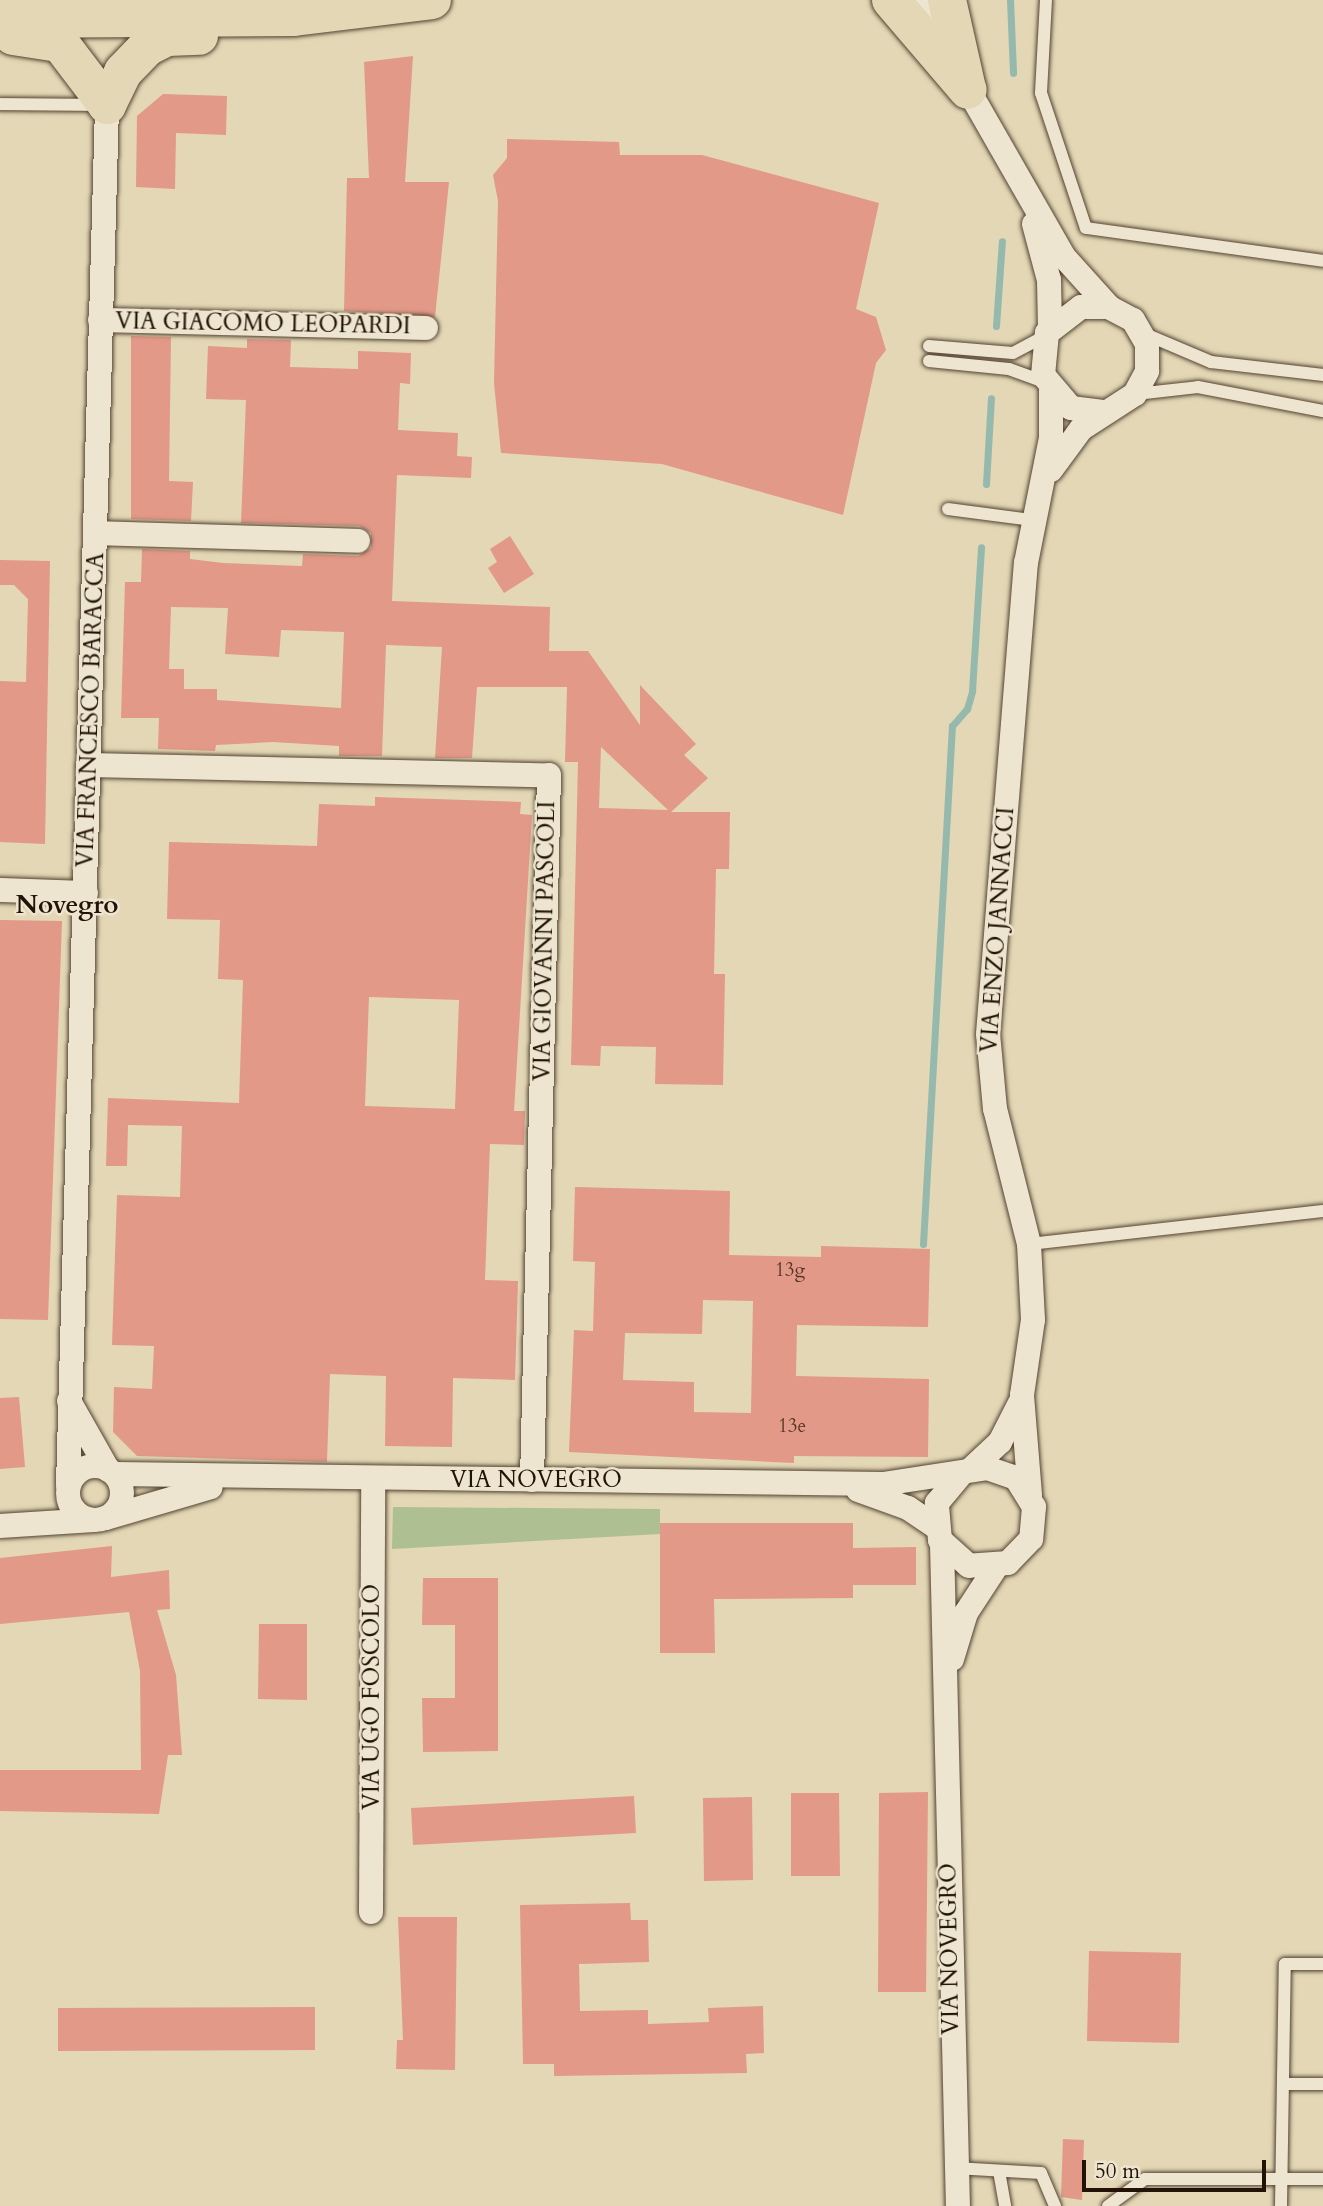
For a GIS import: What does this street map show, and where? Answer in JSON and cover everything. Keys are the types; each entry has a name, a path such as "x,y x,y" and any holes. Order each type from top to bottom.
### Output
{"main road":[{"path":"0,36 60,43 107,104 122,72 167,37 287,33 358,14 432,0"},
{"path":"891,0 968,90"},
{"path":"947,0 968,90"},
{"path":"0,19 358,14"}],"street":[{"name":"VIA ENZO JANNACCI","path":"922,0 1027,200 1073,269 1108,307 1141,331"},
{"name":"VIA ENZO JANNACCI","path":"938,0 968,90"},
{"name":"VIA FRANCESCO BARACCA","path":"68,1491 91,765 107,104"},
{"name":"VIA ENZO JANNACCI","path":"1027,200 1047,273 1049,331 1040,358 1049,387 1053,425 1032,520 988,1034 995,1109 1029,1244 1033,1320 1023,1395 1030,1496"},
{"path":"1049,331 1072,310 1108,307"},
{"name":"VIA GIACOMO LEOPARDI","path":"100,320 426,328"},
{"path":"1135,394 1149,363 1141,331"},
{"path":"1049,387 1071,408 1105,412"},
{"name":"VIA ENZO JANNACCI","path":"1041,485 1073,437 1105,412 1135,394"},
{"path":"96,533 358,541"},
{"name":"VIA GIOVANNI PASCOLI","path":"91,765 549,775 532,1480"},
{"path":"0,890 86,892"},
{"path":"965,1472 1004,1436 1023,1395"},
{"path":"69,1400 112,1472 121,1498 101,1519 76,1513 68,1491 85,1468 112,1472"},
{"name":"VIA NOVEGRO","path":"112,1472 249,1481 902,1483 965,1472 1002,1471 1030,1496 1035,1517 1031,1539 1015,1559 996,1567 969,1566 939,1536 886,1499 823,1483"},
{"name":"VIA NOVEGRO","path":"958,2206 954,2168 947,1691 939,1498 965,1472"},
{"name":"VIA NOVEGRO","path":"0,1524 101,1519 183,1492 249,1481"},
{"name":"VIA UGO FOSCOLO","path":"371,1912 373,1482"},
{"name":"VIA NOVEGRO","path":"0,1524 38,1513 68,1491"},
{"name":"VIA NOVEGRO","path":"947,1691 962,1624 996,1567"}],"lane":[{"path":"1046,0 1041,93 1086,228 1323,261"},
{"path":"0,104 107,104"},
{"path":"929,346 1013,353 1049,331"},
{"path":"1141,331 1211,362 1323,375"},
{"path":"929,361 1009,369 1049,387"},
{"path":"1135,394 1198,387 1323,411"},
{"path":"948,509 1032,520"},
{"path":"1029,1244 1323,1212"},
{"path":"1281,2206 1285,1964 1323,1964"},
{"path":"1283,2084 1323,2084"},
{"path":"954,2168 1041,2173 1055,2206"},
{"path":"999,2171 1005,2206"},
{"path":"1108,2206 1145,2179 1323,2179"}],"green space":[{"path":"393,1507 660,1509 660,1534 392,1549"}],"building":[{"path":"413,56 405,182 449,182 435,317 344,311 347,178 369,178 364,62"},
{"path":"163,94 227,96 226,135 176,133 175,189 136,187 137,116"},
{"path":"507,139 619,142 620,155 702,155 879,203 856,309 876,317 886,350 876,363 843,515 662,464 501,453 494,383 498,201 493,175 507,158"},
{"path":"131,336 171,337 169,481 193,482 191,521 131,519"},
{"path":"247,339 291,340 290,367 358,369 358,351 411,353 410,384 400,383 398,430 458,433 457,456 472,457 471,478 397,475 392,601 550,607 549,651 588,651 640,725 640,685 696,744 684,755 708,778 671,812 730,812 729,869 716,869 714,974 725,974 723,1085 655,1084 656,1047 601,1046 600,1066 571,1065 578,762 565,762 567,687 477,687 472,758 435,758 442,647 386,645 382,756 339,756 339,746 273,742 216,745 215,751 158,749 159,718 121,718 125,582 141,582 142,549 190,551 190,559 223,563 302,566 303,554 358,556 371,548 371,533 359,526 241,523 246,400 206,399 208,346 247,348","holes":["171,607 228,608 225,654 279,657 281,630 344,632 341,708 217,700 217,689 184,689 184,669 169,669","601,747 668,810 599,808"]},
{"path":"510,536 534,574 504,593 488,568 497,562 490,549"},
{"path":"0,560 50,561 45,844 0,842 0,681 26,682 28,599 14,585 0,585"},
{"path":"375,797 521,802 520,814 532,815 514,1111 525,1111 524,1145 490,1144 485,1280 518,1281 515,1380 453,1378 452,1447 385,1446 386,1376 330,1374 327,1462 137,1456 113,1432 114,1387 152,1389 154,1346 112,1345 117,1195 180,1197 182,1126 128,1125 127,1166 106,1166 108,1098 239,1103 243,980 218,979 220,920 167,919 169,842 317,846 319,804 375,806","holes":["369,997 459,1000 455,1109 365,1106"]},
{"path":"0,920 62,921 48,1320 0,1319"},
{"path":"575,1187 730,1191 729,1255 821,1257 821,1246 930,1249 928,1327 797,1325 796,1376 929,1379 928,1457 794,1456 794,1463 569,1452 574,1330 593,1331 595,1262 573,1261","holes":["703,1300 753,1301 751,1413 694,1412 694,1382 623,1380 625,1333 702,1334"]},
{"path":"19,1397 25,1467 0,1469 0,1398"},
{"path":"660,1523 853,1523 853,1548 916,1547 916,1585 853,1585 853,1598 714,1599 715,1653 660,1653"},
{"path":"112,1546 111,1577 169,1570 170,1609 157,1610 176,1675 182,1755 168,1755 159,1814 0,1811 0,1770 141,1770 140,1671 129,1612 0,1624 0,1558"},
{"path":"423,1578 498,1578 498,1751 423,1752 422,1698 455,1698 455,1625 422,1625"},
{"path":"259,1624 307,1624 307,1700 258,1699"},
{"path":"928,1792 926,1992 878,1992 879,1793"},
{"path":"791,1793 839,1793 840,1876 791,1876"},
{"path":"634,1796 636,1833 413,1845 411,1808"},
{"path":"752,1797 753,1880 704,1881 703,1798"},
{"path":"630,1903 631,1920 648,1920 649,1962 579,1964 580,2011 648,2010 648,2024 709,2022 708,2008 763,2006 764,2053 746,2054 747,2073 554,2076 554,2064 523,2064 520,1905"},
{"path":"398,1917 457,1917 455,2070 396,2069 397,2040 403,2040"},
{"path":"1089,1951 1181,1953 1179,2043 1087,2041"},
{"path":"315,2007 315,2050 58,2051 58,2008"},
{"path":"1063,2139 1084,2140 1082,2200 1061,2197"}],"waterway":[{"path":"1010,0 1013,73"},
{"path":"996,326 1002,241"},
{"path":"986,484 991,398"},
{"path":"923,1244 952,726 967,709 972,691 981,547"}],"district":[{"name":"Novegro","path":"67,905"}]}
